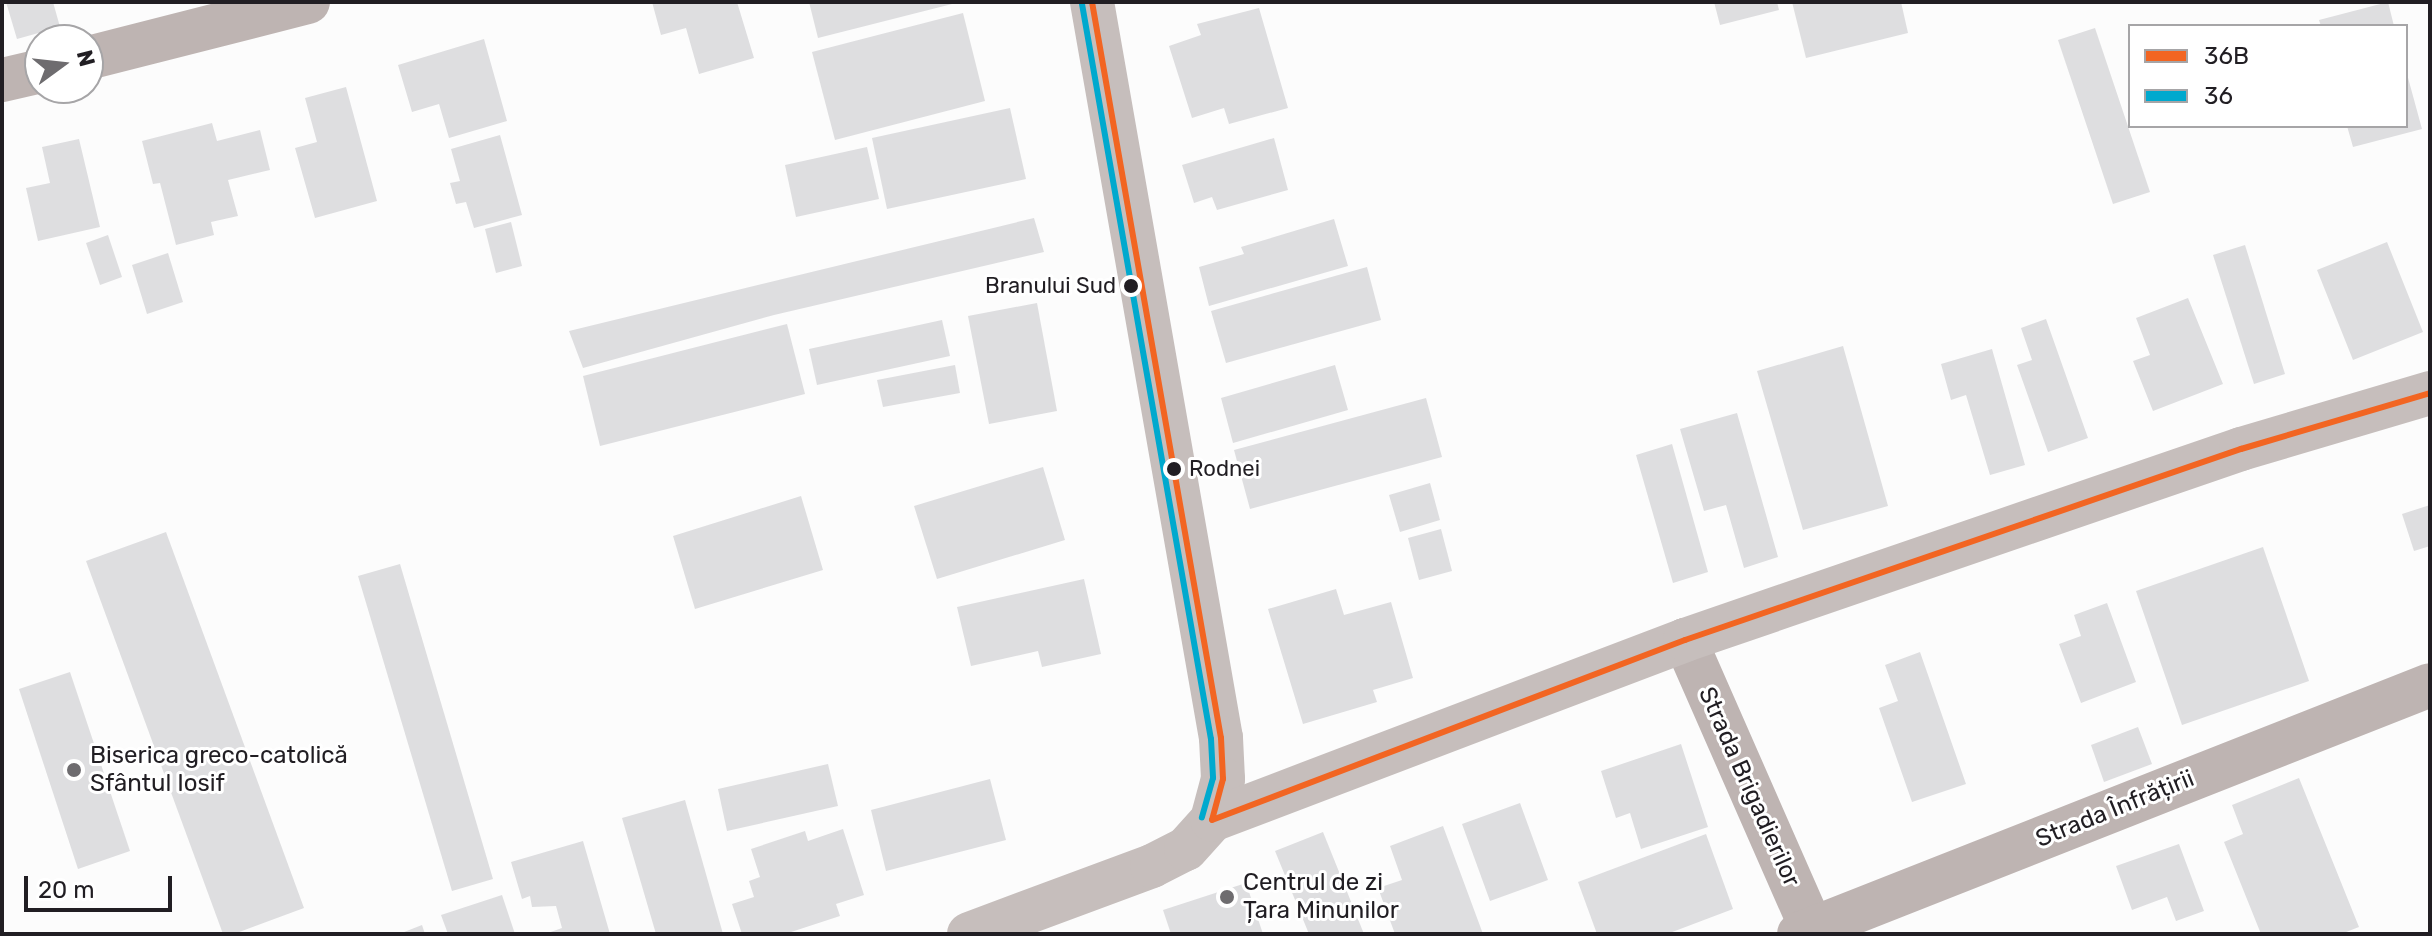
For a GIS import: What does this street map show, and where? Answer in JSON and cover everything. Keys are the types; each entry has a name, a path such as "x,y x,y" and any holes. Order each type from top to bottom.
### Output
{"street":[{"path":"104,54 308,2"},
{"path":"969,934 1152,866 1186,849 1212,820 1223,779 1221,738 1092,2"},
{"path":"2,80 24,75"},
{"path":"1212,820 1685,640 2241,449 2430,393"},
{"name":"Strada Brigadierilor","path":"1685,640 1808,932"},
{"name":"Strada Înfrățirii","path":"1808,932 2430,685"}],"building":[{"path":"6,2 53,2 59,24 24,24 24,37 17,39"},
{"path":"652,2 737,2 754,58 699,74 686,28 661,35"},
{"path":"809,2 956,2 956,3 818,38"},
{"path":"1714,2 1777,2 1779,10 1720,25"},
{"path":"1792,2 1901,2 1908,33 1806,58"},
{"path":"2388,2 2394,24 2320,24 2319,20"},
{"path":"1259,8 1288,108 1229,124 1224,108 1192,118 1169,46 1201,35 1197,24"},
{"path":"963,13 985,101 835,140 812,52"},
{"path":"2095,28 2150,192 2113,204 2058,40"},
{"path":"484,39 507,121 449,138 439,104 412,112 398,65"},
{"path":"2408,78 2422,129 2353,147 2348,128 2408,128"},
{"path":"346,87 377,201 315,218 295,148 317,142 305,98"},
{"path":"1010,108 1026,179 887,209 872,138"},
{"path":"212,123 217,141 260,130 270,170 228,180 238,216 211,222 214,235 176,245 160,183 153,184 142,141"},
{"path":"500,135 522,215 474,228 466,202 456,204 450,183 460,181 451,149"},
{"path":"1274,138 1288,190 1217,210 1212,197 1194,203 1182,165"},
{"path":"79,139 100,227 38,241 26,188 50,183 42,147"},
{"path":"867,147 879,199 796,217 785,165"},
{"path":"1034,218 1044,252 774,315 583,368 569,331"},
{"path":"1334,219 1348,266 1209,306 1199,267 1244,254 1241,247"},
{"path":"511,222 522,266 496,273 485,229"},
{"path":"108,235 122,277 100,285 86,243"},
{"path":"2387,242 2423,332 2353,360 2317,270"},
{"path":"2245,245 2285,374 2254,384 2213,255"},
{"path":"168,253 183,302 147,314 132,265"},
{"path":"1367,267 1381,320 1226,363 1211,311"},
{"path":"2188,298 2223,384 2153,411 2133,361 2150,355 2136,318"},
{"path":"1037,303 1057,411 989,424 968,316"},
{"path":"2046,319 2088,438 2048,452 2017,365 2032,360 2021,328"},
{"path":"942,320 950,356 817,385 809,349"},
{"path":"787,324 805,394 600,446 583,376"},
{"path":"1843,346 1888,506 1803,530 1757,371"},
{"path":"1992,349 2025,465 1990,475 1966,395 1951,400 1941,364"},
{"path":"955,365 960,393 883,407 877,380"},
{"path":"1335,365 1348,410 1233,443 1221,398"},
{"path":"1426,398 1442,457 1250,509 1234,450"},
{"path":"1737,413 1778,557 1744,568 1726,505 1704,511 1680,429"},
{"path":"1672,444 1708,572 1673,583 1636,455"},
{"path":"1043,467 1065,540 937,579 914,506"},
{"path":"1430,483 1440,520 1400,532 1389,495"},
{"path":"801,496 823,570 695,609 673,536"},
{"path":"2430,505 2430,546 2414,551 2402,514"},
{"path":"1441,529 1452,571 1419,580 1408,538"},
{"path":"166,532 304,908 234,934 223,934 86,561"},
{"path":"2263,547 2309,681 2182,725 2136,591"},
{"path":"400,564 493,879 452,891 358,576"},
{"path":"1084,579 1101,654 1042,667 1038,651 971,666 957,607"},
{"path":"1336,589 1344,615 1391,602 1413,678 1373,690 1377,702 1303,724 1268,609"},
{"path":"2107,603 2136,682 2081,703 2059,644 2081,636 2074,615"},
{"path":"1920,652 1966,784 1912,802 1879,708 1898,701 1885,665"},
{"name":"Biserica greco-catolică Sfântul Iosif","path":"70,672 130,851 78,869 19,689"},
{"path":"2138,727 2152,764 2104,782 2091,745"},
{"path":"1681,744 1708,827 1641,849 1630,813 1616,818 1601,771"},
{"path":"828,764 838,806 727,831 718,789"},
{"path":"2299,778 2359,927 2341,934 2261,934 2224,842 2243,834 2232,805"},
{"path":"990,779 1006,840 886,871 871,810"},
{"path":"685,800 723,934 656,934 622,818"},
{"path":"1520,803 1548,880 1490,901 1462,824"},
{"path":"1443,826 1483,934 1395,934 1378,888 1402,880 1390,846"},
{"path":"843,829 864,895 836,904 840,916 785,934 742,934 732,904 754,897 749,881 760,877 751,849 805,831 808,841"},
{"path":"1323,832 1364,934 1309,934 1275,851"},
{"path":"1706,834 1733,909 1667,934 1597,934 1578,882"},
{"path":"583,841 610,934 545,934 562,928 556,906 532,907 530,896 522,899 511,862"},
{"path":"2179,844 2204,911 2176,921 2167,897 2132,910 2116,866"},
{"name":"Centrul de zi Țara Minunilor","path":"1246,883 1263,934 1171,934 1163,910"},
{"path":"502,895 515,934 448,934 441,915"},
{"path":"422,925 425,934 399,934"}],"transit line":[{"name":"36B","path":"1092,2 1221,738 1223,779 1212,820"},
{"name":"36","path":"1082,4 1211,739 1213,778 1202,817"},
{"name":"36B","path":"1212,820 1685,640 2241,449 2430,393"}],"place":[{"name":"Branului Sud","path":"1131,286"},
{"name":"Rodnei","path":"1174,469"},
{"name":"Biserica greco-catolică Sfântul Iosif","path":"74,770"},
{"name":"Centrul de zi Țara Minunilor","path":"1227,897"}]}
